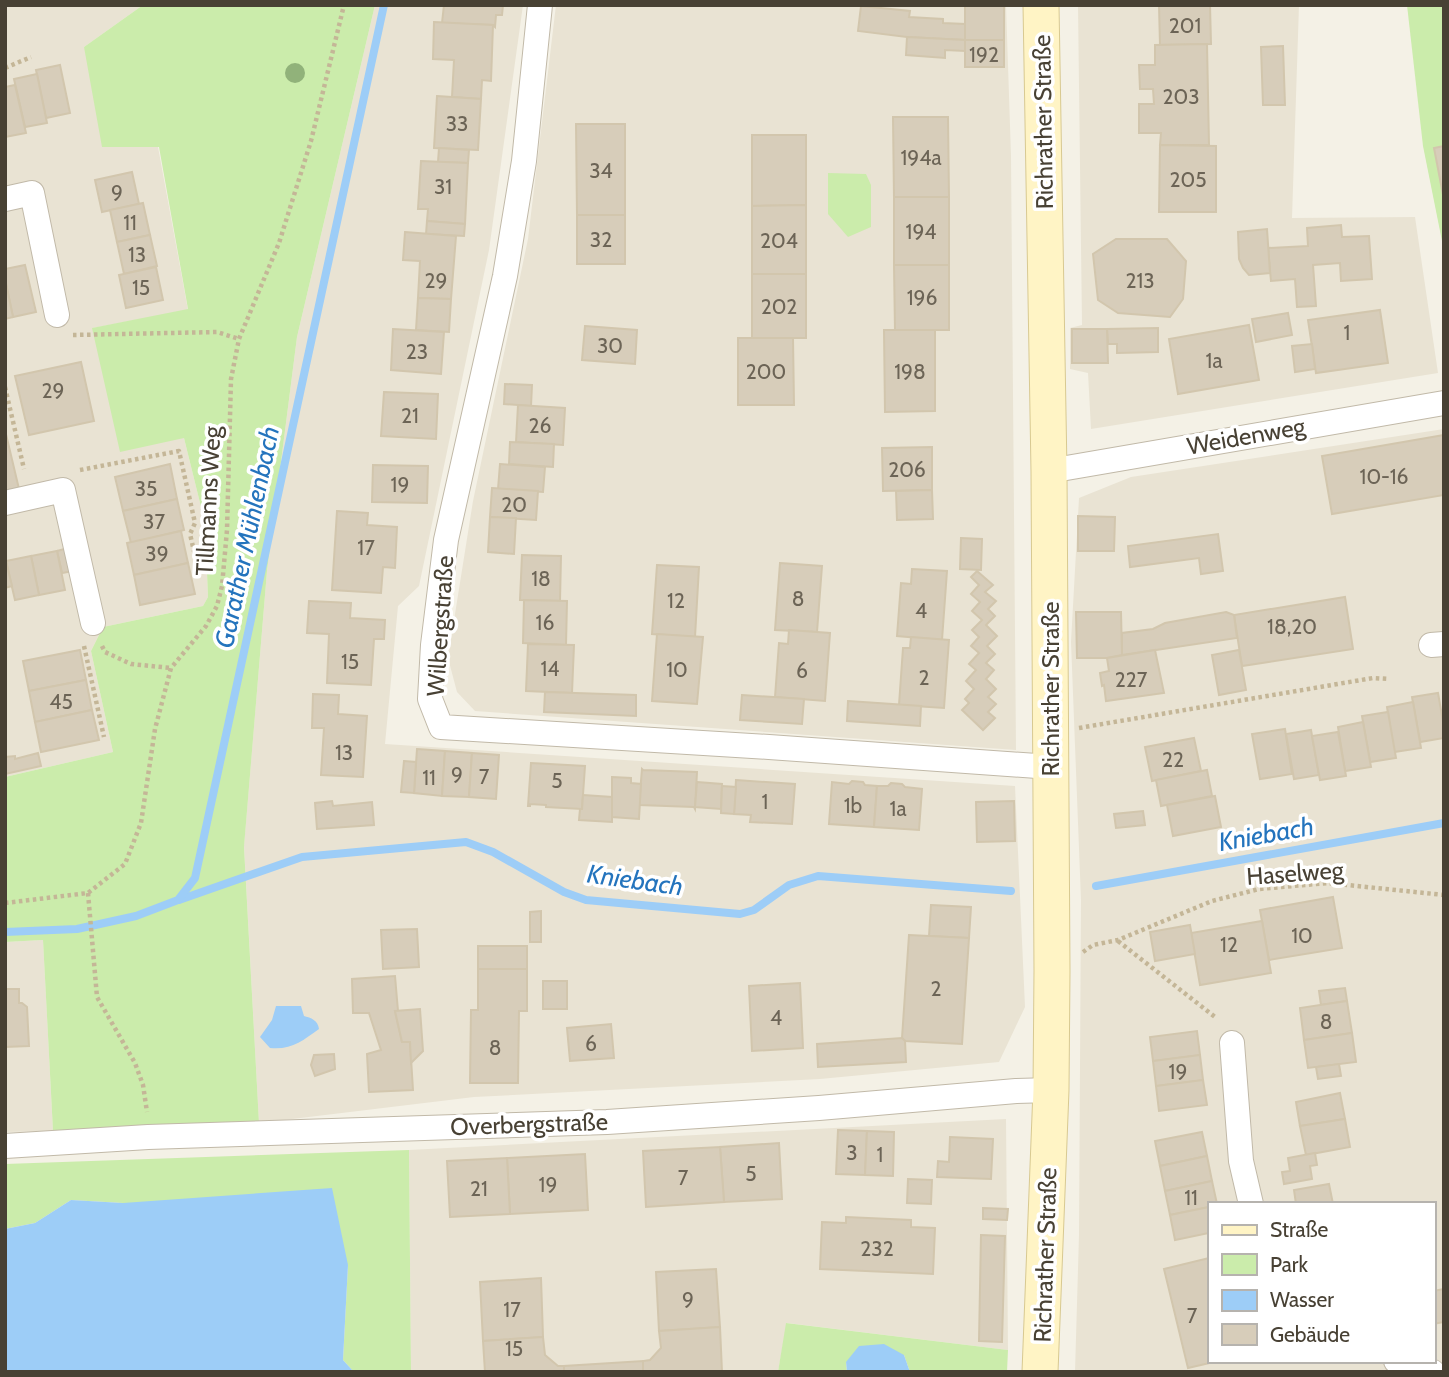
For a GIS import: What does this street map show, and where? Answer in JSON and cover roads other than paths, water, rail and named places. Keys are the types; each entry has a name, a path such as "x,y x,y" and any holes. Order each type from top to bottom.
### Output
{"main road":[{"name":"Richrather Straße","path":"1040,1372 1051,1090 1049,471 1041,5"}],"street":[{"name":"Wilbergstraße","path":"540,5 524,161 505,276 446,540 433,645 430,699 441,727 1051,767"},
{"path":"5,199 32,193 57,315"},
{"name":"Weidenweg","path":"1049,471 1444,402"},
{"path":"5,503 63,490 93,623"},
{"path":"1232,1044 1241,1161 1251,1202"},
{"name":"Overbergstraße","path":"5,1146 148,1137 607,1122 1051,1090"},
{"path":"1401,1363 1433,1372"}],"water":[{"path":"276,1006 301,1006 304,1016 316,1021 319,1029 291,1046 270,1048 260,1037 272,1020"},
{"path":"332,1188 348,1265 343,1360 354,1372 5,1372 5,1229 35,1223 71,1200 123,1203"},
{"path":"884,1344 904,1355 910,1372 847,1372 846,1362 859,1346"}],"waterway":[{"name":"Garather Mühlenbach","path":"5,932 77,929 136,916 178,900 195,878 384,5"},
{"name":"Kniebach","path":"1096,886 1444,823"},
{"name":"Kniebach","path":"179,900 302,857 466,842 493,852 564,892 586,900 740,914 754,910 789,885 818,876 1011,891"}]}
